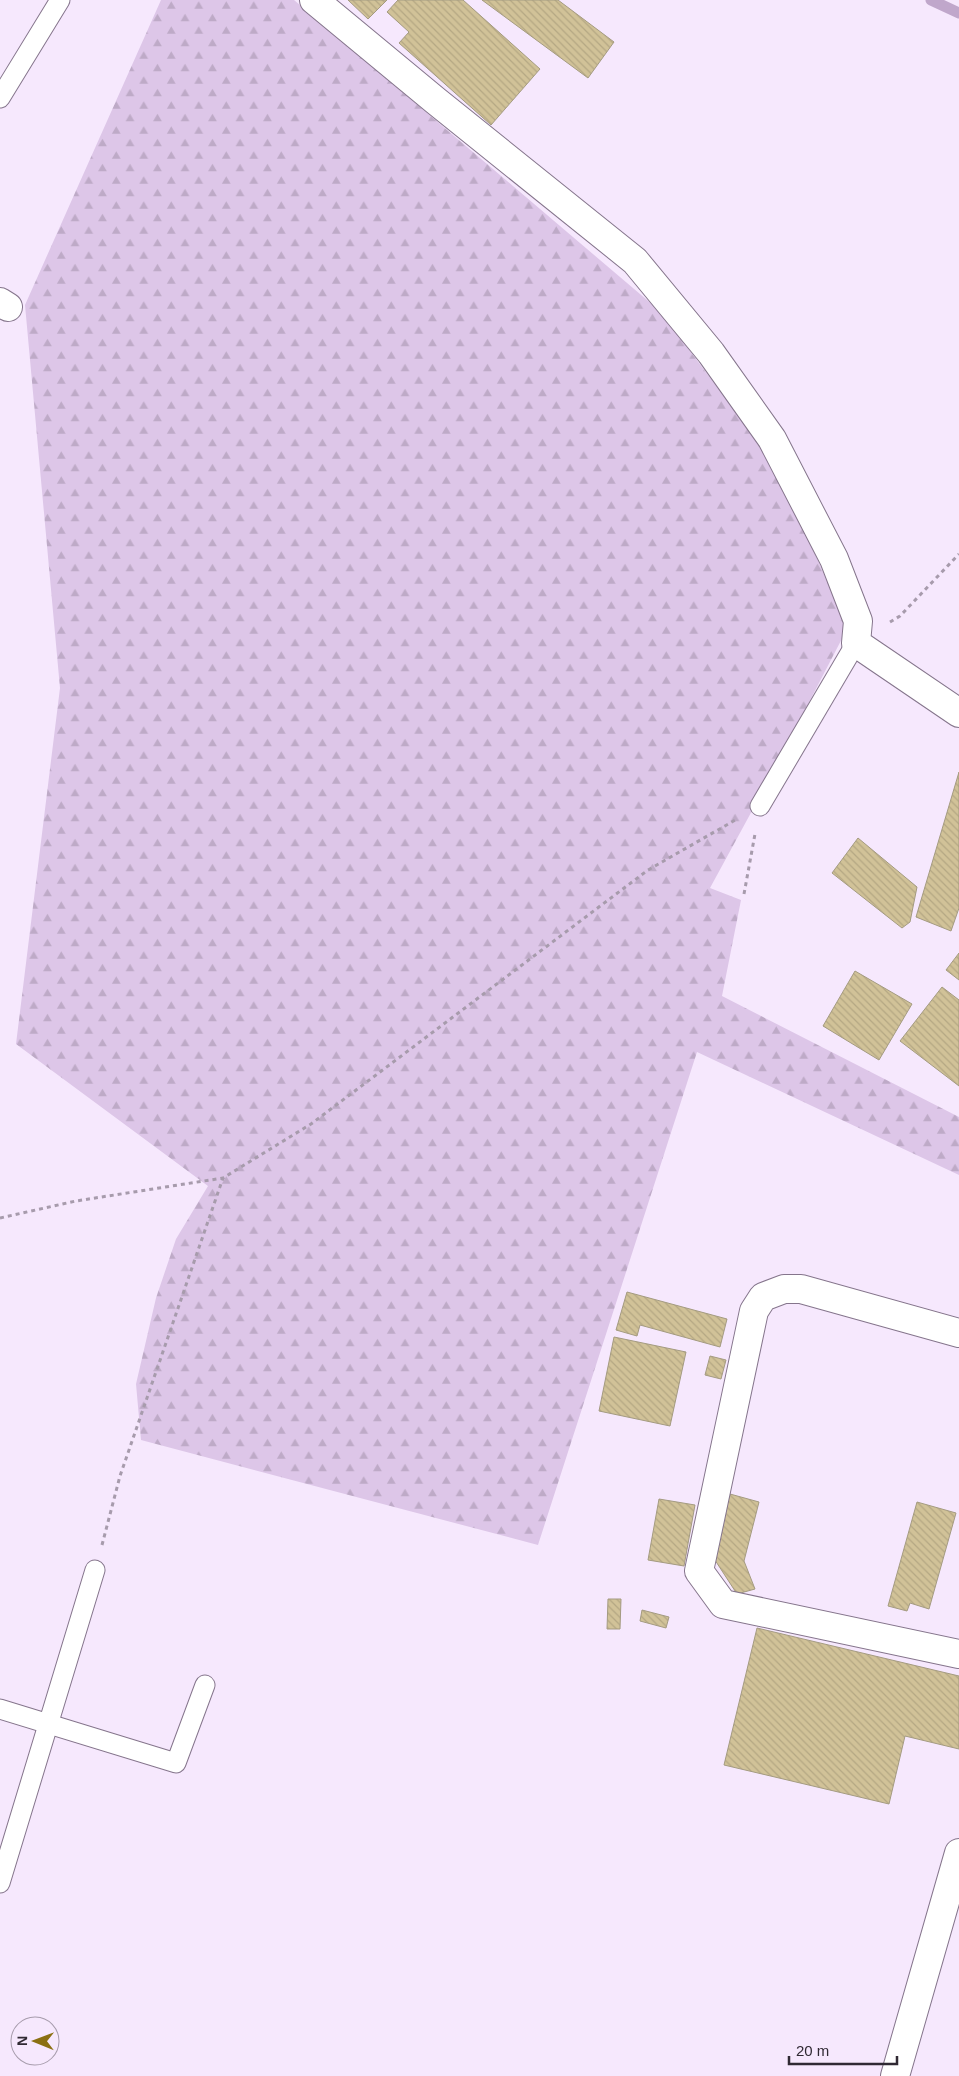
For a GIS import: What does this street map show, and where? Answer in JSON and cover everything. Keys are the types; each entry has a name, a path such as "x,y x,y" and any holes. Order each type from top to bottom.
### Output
{"street":[{"path":"314,0 444,108 635,261 711,353 772,439 834,559 858,621 856,643 959,713"},
{"path":"959,1333 801,1289 784,1289 763,1297 754,1311 699,1571 723,1604 959,1654"},
{"path":"895,2076 959,1853"}],"lane":[{"path":"0,98 60,0"},
{"path":"760,806 856,643"},
{"path":"0,1884 95,1570"},
{"path":"0,1709 176,1763 205,1685"}],"path":[{"path":"856,643 900,616 959,554"},
{"path":"744,894 760,806"},
{"path":"0,1218 76,1201 223,1178 311,1124 648,870 760,806"},
{"path":"95,1570 120,1476 223,1178"}],"green space":[{"path":"161,0 294,0 660,311 759,443 811,544 847,629 710,888 741,900 722,996 959,1117 959,1175 697,1052 538,1545 141,1440 136,1384 156,1298 176,1239 208,1186 16,1044 60,688 25,305"}],"building":[{"path":"348,0 387,0 368,19"},
{"path":"398,0 463,0 540,69 491,125 399,43 409,32 387,12"},
{"path":"482,0 558,0 614,42 588,78"},
{"path":"959,772 959,908 951,931 916,917"},
{"path":"858,838 917,887 910,922 902,928 832,873"},
{"path":"959,953 959,980 946,970"},
{"path":"855,971 912,1004 879,1060 823,1026"},
{"path":"942,987 959,1000 959,1086 900,1041"},
{"path":"627,1292 727,1319 720,1347 640,1325 637,1336 616,1330"},
{"path":"614,1337 686,1352 670,1426 599,1411"},
{"path":"710,1356 726,1360 721,1379 705,1375"},
{"path":"730,1494 759,1502 744,1561 755,1589 737,1594 713,1557"},
{"path":"659,1499 695,1505 684,1566 648,1560"},
{"path":"917,1502 956,1513 929,1609 910,1603 907,1611 888,1606"},
{"path":"608,1599 621,1599 620,1629 607,1629"},
{"path":"642,1610 669,1617 666,1628 640,1621"},
{"path":"757,1628 959,1676 959,1749 905,1736 889,1804 724,1765"}],"waterway":[{"path":"931,0 959,13"}]}
